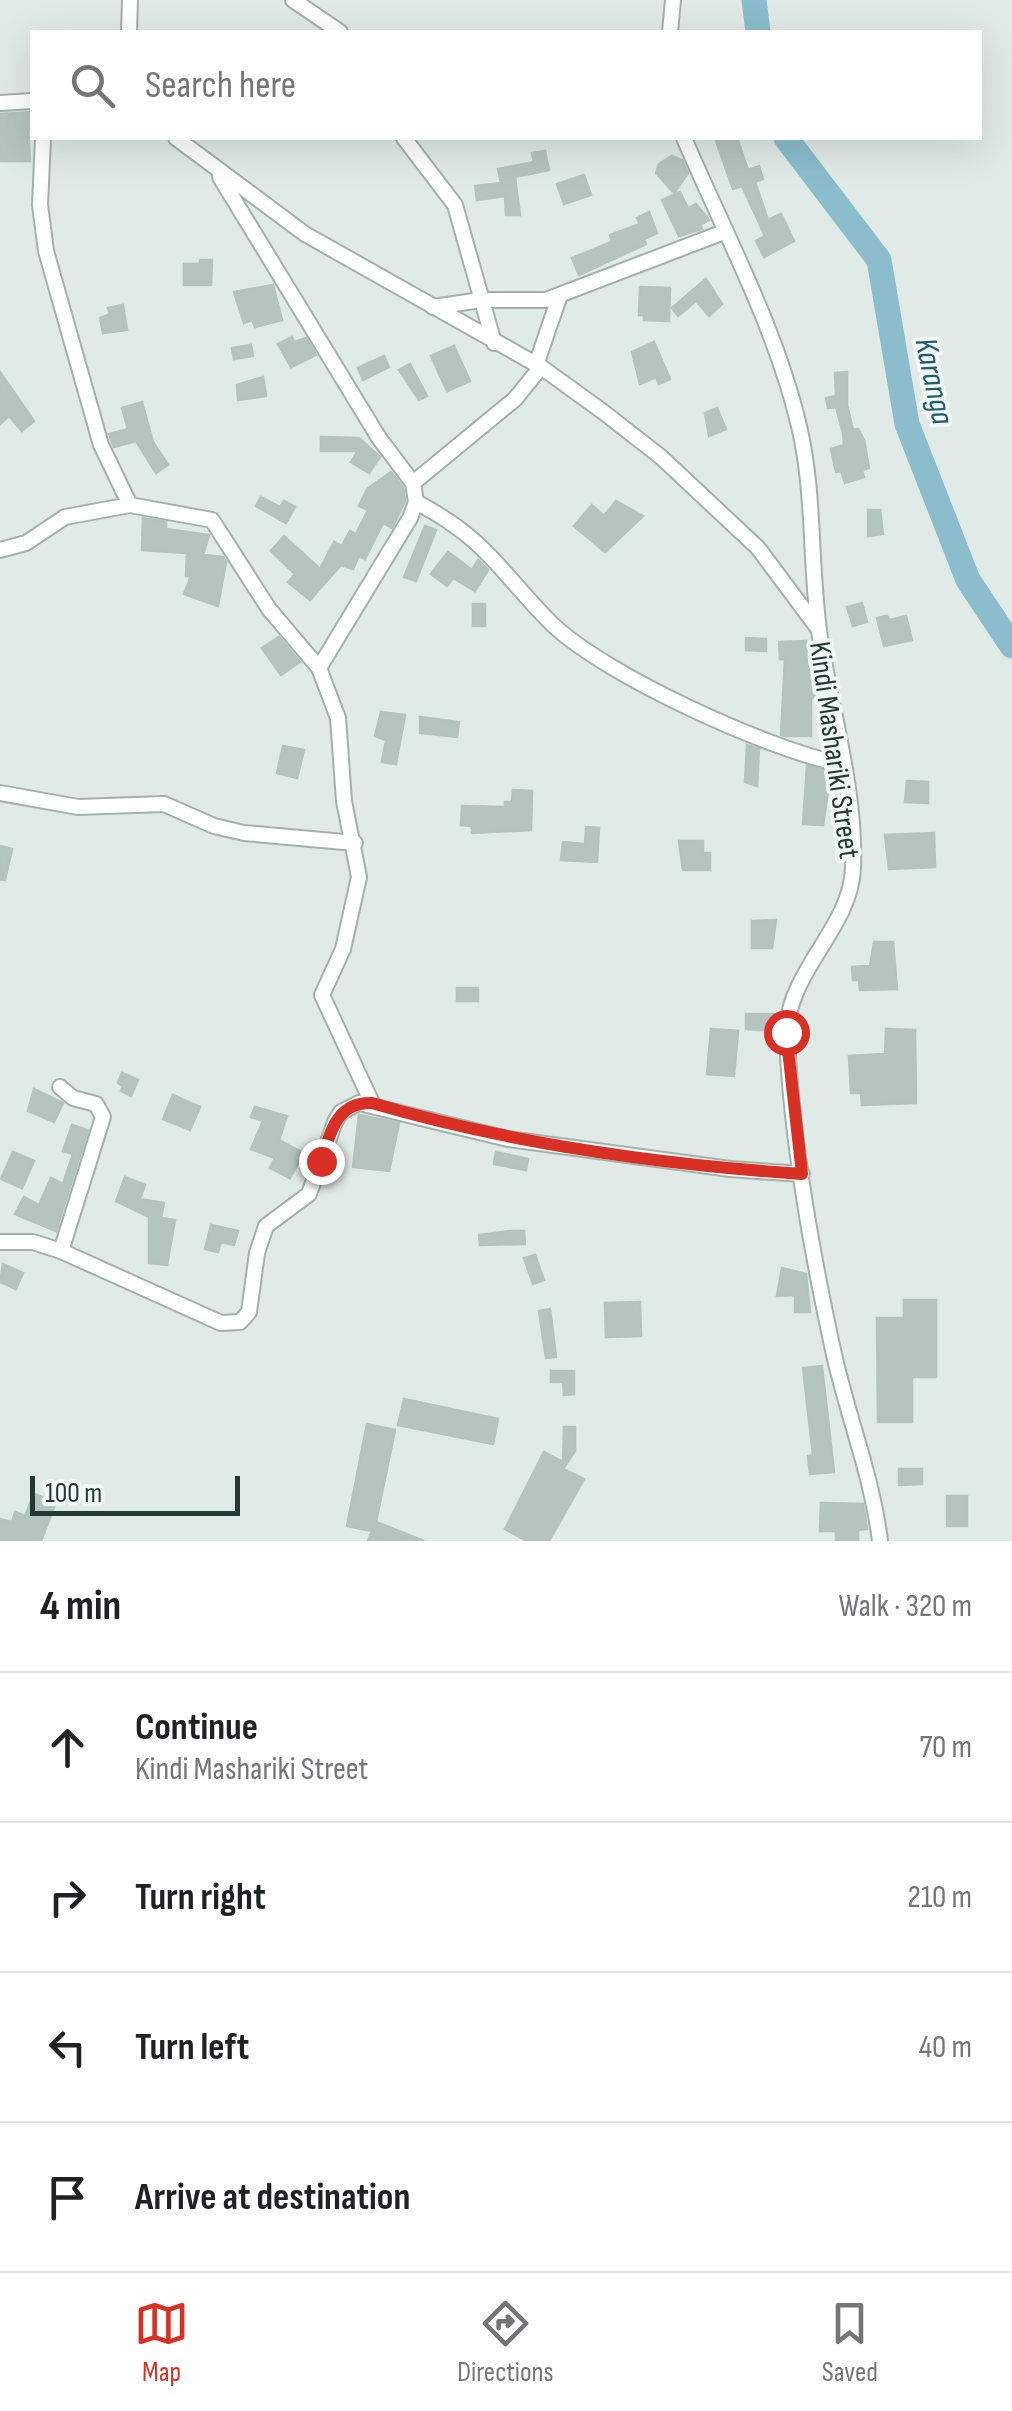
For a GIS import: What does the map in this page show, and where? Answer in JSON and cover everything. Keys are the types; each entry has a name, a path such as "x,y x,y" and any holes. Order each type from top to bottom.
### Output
{"street":[{"path":"129,30 130,0"},
{"path":"293,0 337,30"},
{"path":"0,103 30,101"},
{"path":"43,140 40,206 46,251 101,444 130,505"},
{"path":"179,140 305,234 539,366 661,457 758,548 818,628"},
{"path":"406,140 455,206 494,343"},
{"name":"Kindi Mashariki Street","path":"685,140 762,314 799,427 810,492 818,628 850,811 853,874 844,906 802,981 786,1032 802,1174 833,1352 875,1498 880,1541"},
{"path":"216,168 379,438 413,483 416,502 319,668"},
{"path":"433,307 481,300 530,303 724,232"},
{"path":"413,483 515,399 539,366 560,295"},
{"path":"416,502 458,524 502,564 553,624 592,654 775,747 841,764"},
{"path":"0,550 26,543 65,517 130,505 212,520 269,609 319,668 341,734 344,801 355,843 357,890 344,949 322,994 372,1103"},
{"path":"0,793 78,807 164,804 214,826 244,833 355,843"},
{"path":"60,1088 74,1098 96,1104 103,1117 61,1250"},
{"path":"0,1242 34,1242 61,1250 221,1323 240,1322 249,1312 257,1253 266,1226 309,1194 341,1112 359,1103 508,1138 730,1169 802,1174"}],"building":[{"path":"30,112 30,161 0,161 0,114"},
{"path":"716,140 738,140 748,170 759,166 763,179 755,182 768,220 781,214 794,241 764,257 756,241 765,236 742,186 733,189"},
{"path":"545,151 549,170 515,177 520,215 506,215 505,196 477,200 475,186 501,183 498,169 534,162 532,153"},
{"path":"672,156 682,160 688,173 674,193 656,173 659,164"},
{"path":"584,175 591,195 564,204 557,184"},
{"path":"680,192 688,208 696,204 709,220 700,225 702,229 679,236 662,200"},
{"path":"649,212 657,233 644,239 646,244 579,275 572,258 612,242 610,235 640,224 637,218"},
{"path":"200,260 212,260 211,285 184,285 184,264 200,264"},
{"path":"706,279 722,304 709,316 696,301 678,316 672,308"},
{"path":"273,285 282,320 255,327 252,320 244,323 234,292"},
{"path":"640,287 670,288 669,321 644,320 644,315 639,315"},
{"path":"123,305 127,330 103,333 100,318 110,314 108,308"},
{"path":"292,337 294,342 306,338 316,355 291,367 278,344"},
{"path":"654,342 670,379 659,384 656,377 640,384 632,352"},
{"path":"251,345 253,356 234,359 232,348"},
{"path":"454,346 470,381 447,391 431,356"},
{"path":"384,356 389,367 363,380 358,368"},
{"path":"410,364 427,396 419,400 399,370"},
{"path":"0,372 34,421 22,431 9,416 0,424"},
{"path":"847,372 847,405 853,430 858,429 864,440 869,468 862,470 864,477 845,483 841,471 836,472 831,449 844,445 843,433 836,407 828,408 826,398 836,396 835,373"},
{"path":"263,377 266,396 238,400 237,385"},
{"path":"142,402 153,442 168,465 156,473 136,441 114,447 109,434 128,429 122,408"},
{"path":"717,408 726,429 709,436 705,413"},
{"path":"321,437 359,438 380,457 369,473 351,462 358,451 321,451"},
{"path":"391,472 403,487 405,501 392,528 383,523 365,559 359,556 353,569 341,565 310,600 288,582 295,574 271,551 284,536 320,569 334,542 342,546 350,531 356,534 368,510 359,506 367,489"},
{"path":"261,497 280,507 284,501 295,507 286,523 256,506"},
{"path":"616,501 643,516 605,552 574,526 592,505 604,516"},
{"path":"868,510 880,510 883,534 868,536"},
{"path":"143,518 166,522 166,529 209,535 203,555 223,557 226,562 218,606 184,594 191,576 186,576 187,553 142,550"},
{"path":"425,526 436,530 416,581 404,577"},
{"path":"448,552 472,570 478,560 488,570 475,591 453,578 447,586 431,574"},
{"path":"862,603 867,622 853,626 847,607"},
{"path":"473,604 485,604 485,626 473,626"},
{"path":"887,616 890,620 906,616 912,640 884,646 877,618"},
{"path":"279,637 300,662 281,675 262,648"},
{"path":"746,638 766,639 766,651 746,650"},
{"path":"806,641 807,666 814,666 820,698 811,698 811,736 781,735 785,659 780,659 779,642"},
{"path":"381,712 405,715 396,764 382,762 386,740 375,736"},
{"path":"420,717 459,722 457,737 420,733"},
{"path":"747,745 759,749 757,786 745,782"},
{"path":"283,746 304,750 297,778 277,773"},
{"path":"807,766 831,772 823,825 803,824"},
{"path":"907,781 928,782 928,803 905,802"},
{"path":"513,790 532,791 531,830 472,833 472,826 461,825 462,806 505,807 505,802 512,802"},
{"path":"586,827 599,828 597,862 561,860 563,842 585,844"},
{"path":"934,833 935,867 889,869 885,835"},
{"path":"679,841 703,841 703,853 710,853 710,870 683,870"},
{"path":"0,846 12,849 5,880 0,879"},
{"path":"776,920 772,948 752,948 752,921"},
{"path":"874,942 893,942 897,989 860,990 859,980 853,980 852,967 870,966"},
{"path":"457,988 478,988 478,1001 457,1001"},
{"path":"746,1014 778,1014 777,1031 746,1029"},
{"path":"711,1029 738,1031 734,1076 707,1074"},
{"path":"886,1029 915,1030 916,1103 862,1105 861,1093 851,1093 849,1056 885,1054"},
{"path":"122,1073 138,1080 131,1096 121,1091 123,1086 118,1083"},
{"path":"34,1089 63,1103 54,1122 28,1111"},
{"path":"173,1095 200,1107 190,1130 163,1119"},
{"path":"255,1107 287,1116 279,1140 300,1151 301,1158 290,1178 270,1168 275,1158 251,1149 263,1121 251,1117"},
{"path":"359,1115 399,1123 389,1171 353,1167"},
{"path":"72,1125 88,1130 56,1231 15,1214 24,1197 39,1205 51,1178 63,1184 73,1154 63,1151"},
{"path":"13,1152 34,1161 22,1188 1,1179"},
{"path":"496,1152 528,1159 526,1170 494,1164"},
{"path":"125,1177 145,1185 140,1199 164,1203 161,1218 175,1220 167,1265 149,1263 149,1217 116,1201"},
{"path":"211,1225 238,1231 234,1245 221,1242 218,1252 205,1249"},
{"path":"524,1231 525,1244 480,1245 479,1235"},
{"path":"535,1255 544,1280 533,1284 524,1258"},
{"path":"3,1264 23,1273 16,1289 0,1282"},
{"path":"782,1268 806,1274 810,1312 795,1312 795,1295 777,1296"},
{"path":"904,1300 936,1300 936,1377 912,1377 912,1422 878,1422 877,1318 904,1318"},
{"path":"640,1302 641,1336 606,1337 605,1303"},
{"path":"550,1309 556,1357 546,1358 539,1311"},
{"path":"822,1366 834,1472 810,1474 808,1456 813,1455 803,1368"},
{"path":"551,1371 574,1371 574,1394 564,1395 563,1382 551,1382"},
{"path":"404,1399 498,1419 493,1444 398,1425"},
{"path":"367,1424 395,1430 376,1522 424,1541 368,1541 372,1531 347,1526"},
{"path":"564,1427 575,1427 575,1451 563,1469 584,1479 549,1541 527,1541 505,1529 544,1452 563,1462"},
{"path":"899,1469 922,1469 922,1484 899,1485"},
{"path":"34,1494 56,1502 41,1541 0,1541 0,1519 12,1522 15,1512 25,1516"},
{"path":"947,1496 967,1496 967,1526 947,1526"},
{"path":"821,1503 863,1504 867,1529 858,1530 858,1541 836,1541 836,1531 820,1531"}],"waterway":[{"name":"Karanga","path":"754,0 758,30"},
{"name":"Karanga","path":"788,140 879,260 907,424 968,580 1012,646"}],"route":[{"path":"321,1161 341,1112 359,1103 372,1103 508,1138 730,1169 802,1174 786,1032"}]}
